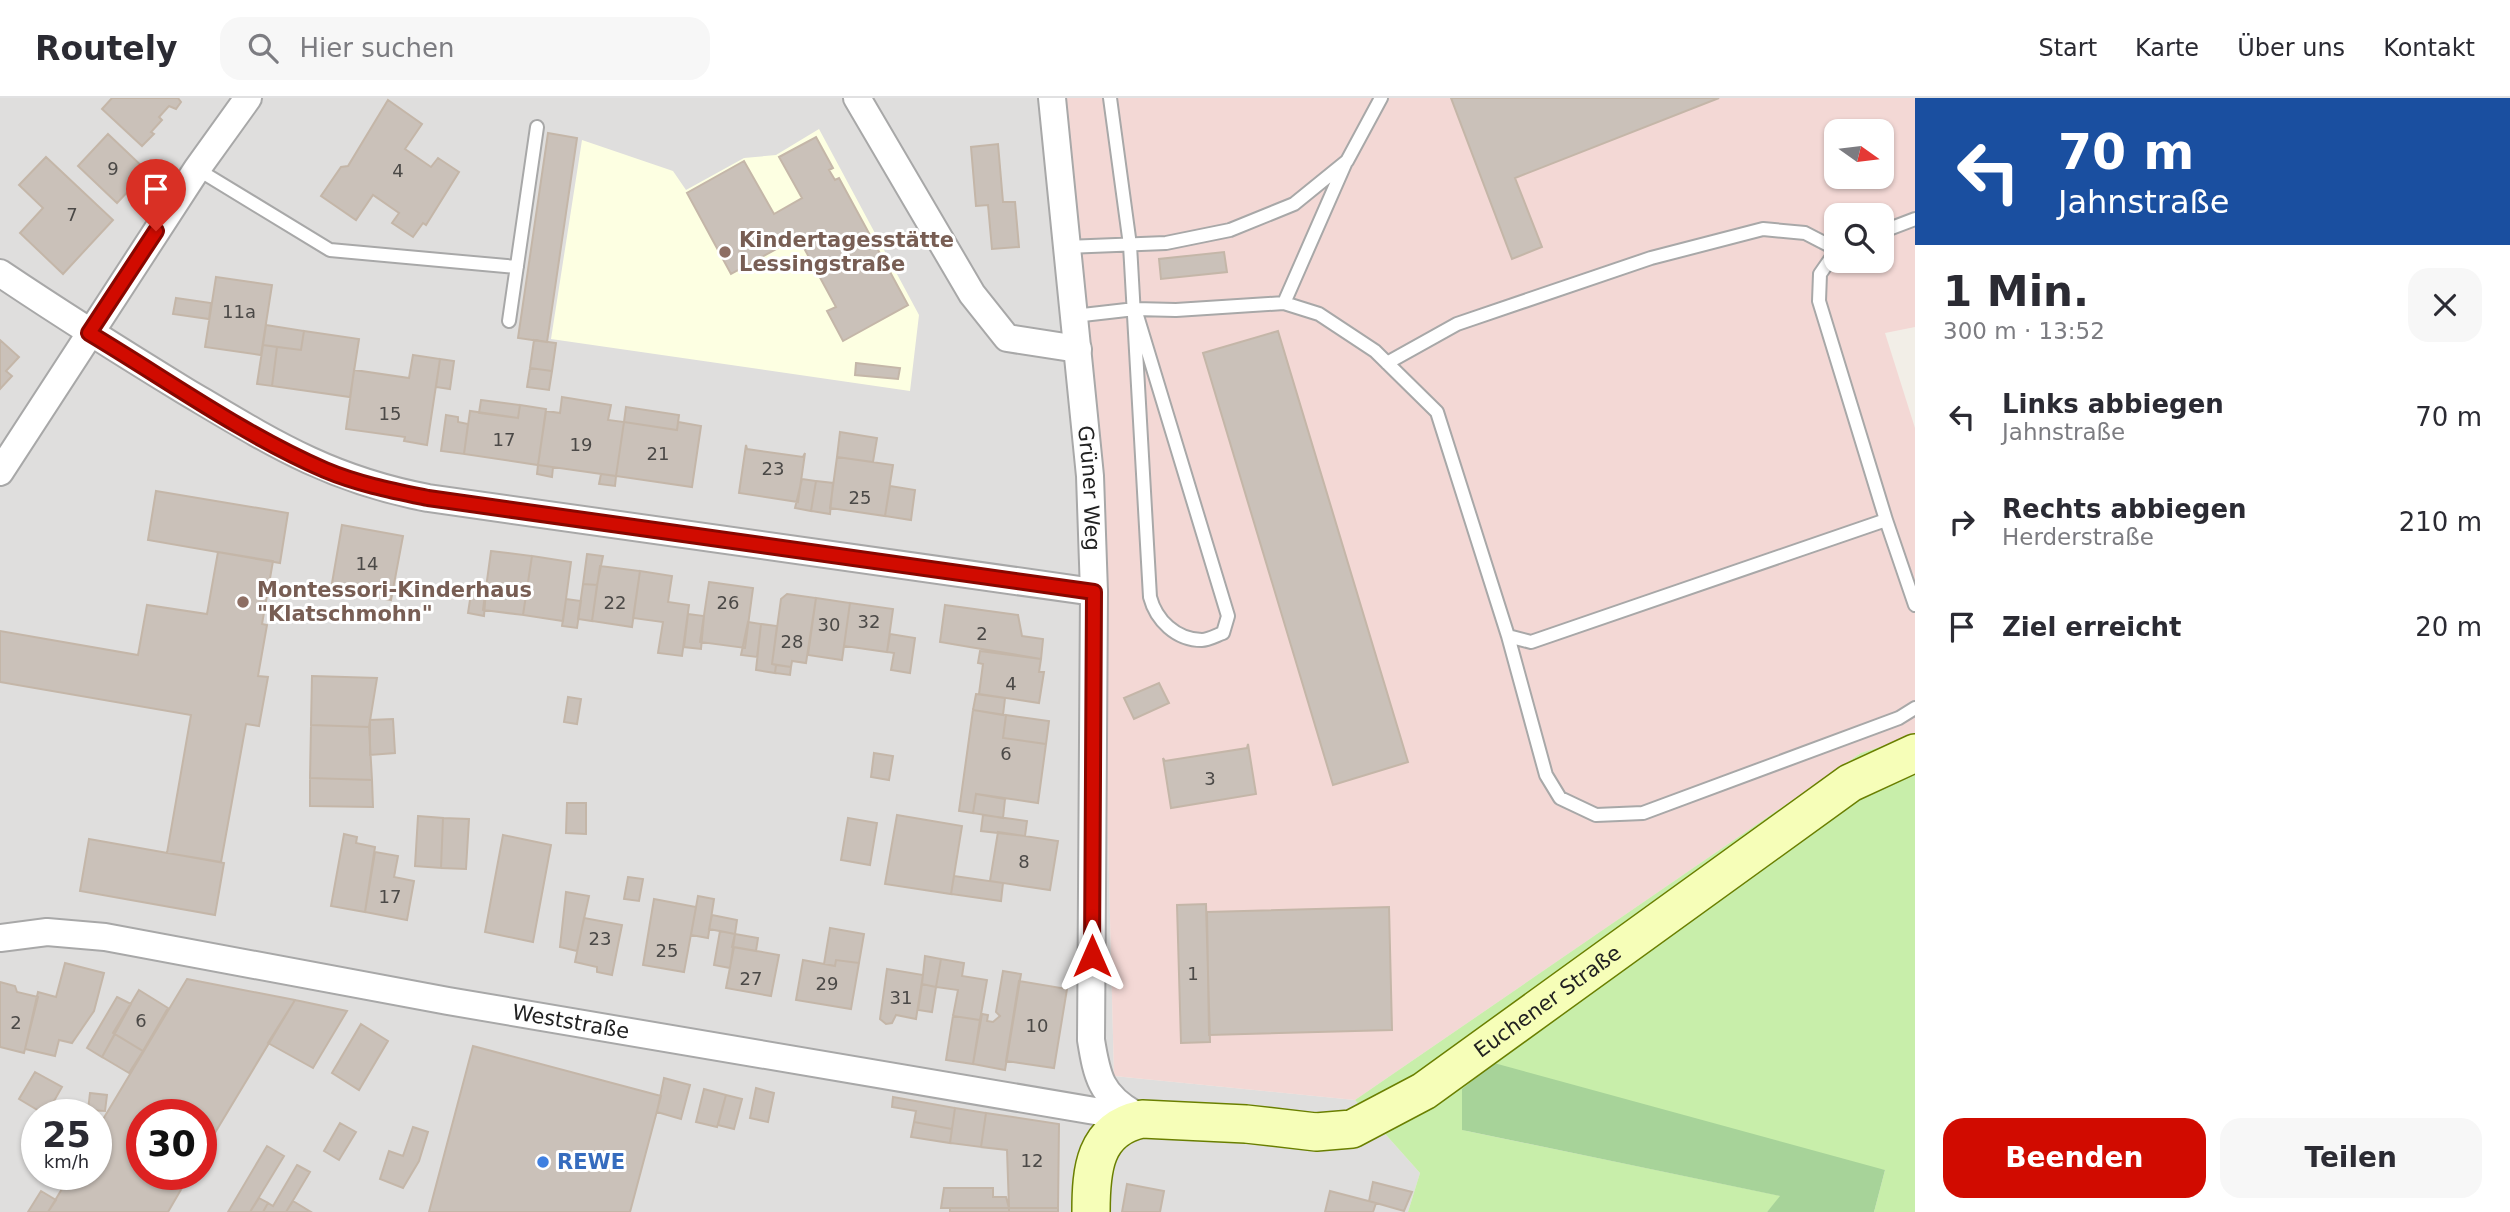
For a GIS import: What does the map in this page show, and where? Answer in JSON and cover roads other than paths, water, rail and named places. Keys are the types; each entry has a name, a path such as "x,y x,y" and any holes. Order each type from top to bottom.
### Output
{"street":[{"path":"0,472 197,169 248,98"},
{"path":"857,98 972,294 1007,338 1078,349"},
{"name":"Grüner Weg","path":"1052,98 1090,475 1094,592 1091,1040 1095,1062 1107,1095 1142,1119"},
{"path":"0,274 89,333 284,450 328,471 367,484 428,498 1094,592"},
{"name":"Euchener Straße","path":"1142,1119 1246,1124 1315,1132 1352,1129 1424,1091 1850,783 1915,753"},
{"name":"Weststraße","path":"3,929 105,937 461,1003 1142,1119"},
{"path":"1091,1212 1095,1164 1104,1142 1113,1130 1126,1122 1142,1119"}],"lane":[{"path":"1110,98 1130,245 1150,597 1154,615 1171,630 1201,640 1223,633 1228,616 1135,309"},
{"path":"1284,303 1347,161 1381,98"},
{"path":"509,321 537,127"},
{"path":"1065,247 1166,243 1230,230 1294,204 1347,161"},
{"path":"197,169 330,250 517,267"},
{"path":"1894,227 1915,219"},
{"path":"1387,363 1457,324 1651,258 1763,229 1805,233 1824,243"},
{"path":"1824,268 1820,274 1819,301 1915,606"},
{"path":"1074,316 1135,309 1176,310 1284,303 1319,314 1375,351 1437,412 1508,636 1546,775 1560,798 1596,815 1643,813 1899,718 1915,708"},
{"path":"1508,636 1531,642 1886,520"}],"place":[{"name":"Kindertagesstätte Lessingstraße","path":"725,252"},
{"name":"Montessori-Kinderhaus \"Klatschmohn\"","path":"243,602"},
{"name":"REWE","path":"543,1162"}]}
